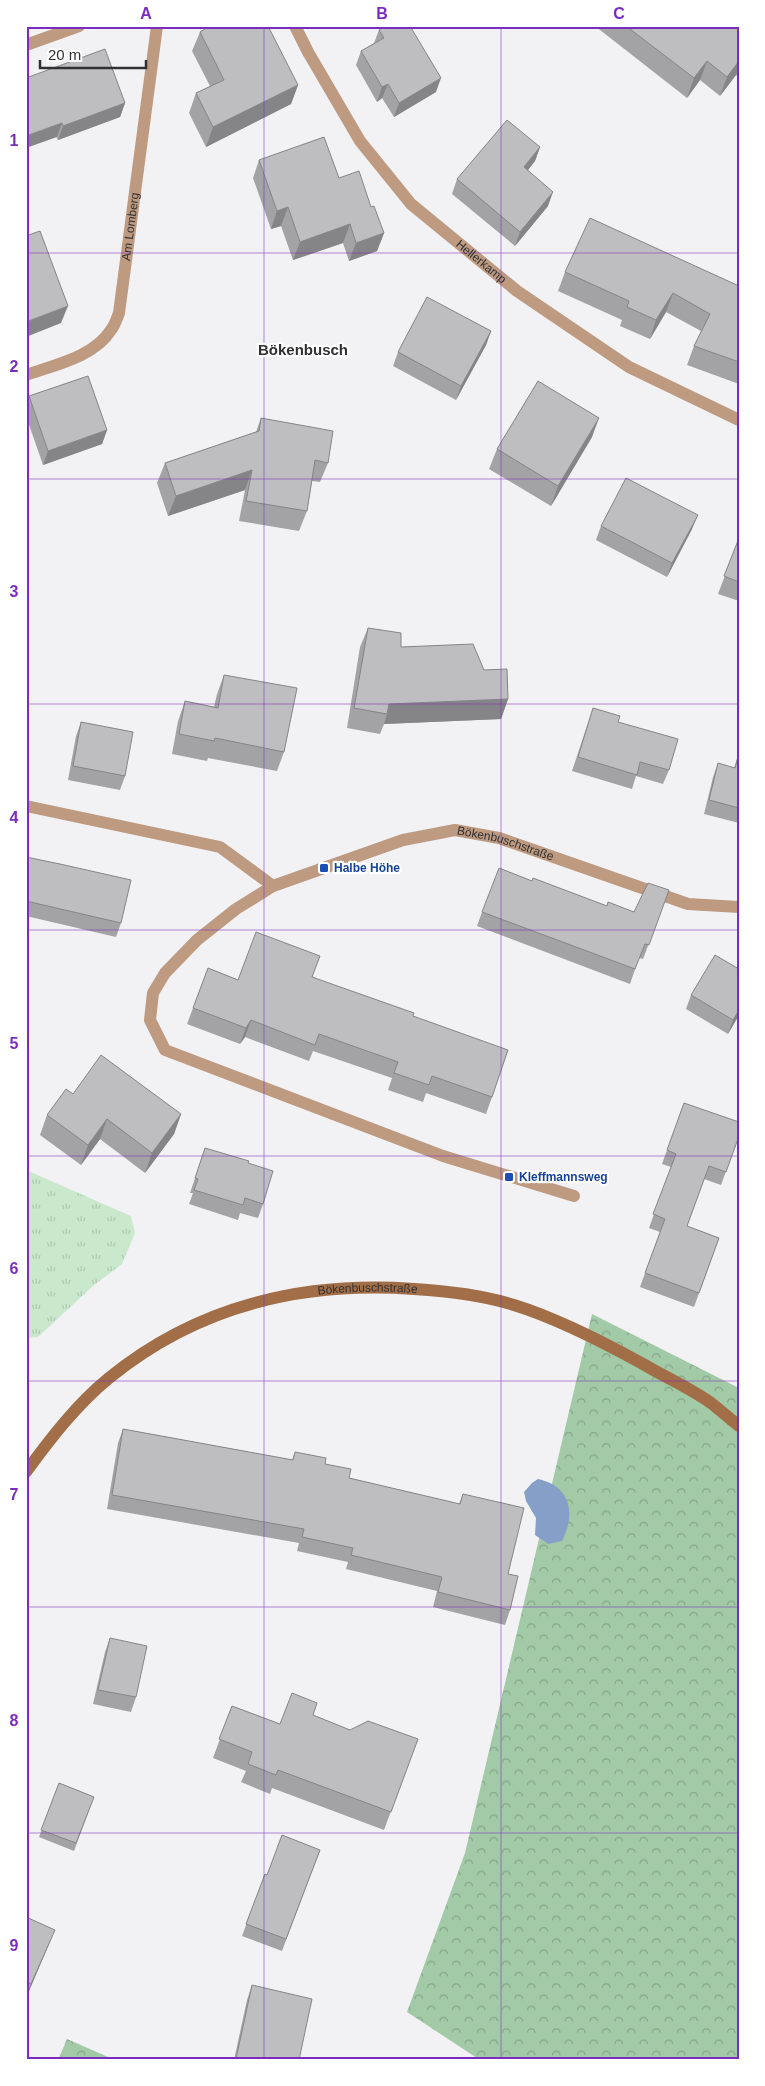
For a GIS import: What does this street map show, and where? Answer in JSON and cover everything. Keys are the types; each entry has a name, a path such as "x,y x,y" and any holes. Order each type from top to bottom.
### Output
{"main road":[{"name":"Bökenbuschstraße","path":"26,1472 73,1413 108,1379 138,1357 186,1330 237,1308 306,1291 378,1286 447,1291 514,1305 604,1342 710,1402 739,1426"}],"street":[{"path":"26,45 79,26"},
{"name":"Am Lomberg","path":"26,375 75,357 99,344 111,330 119,313 157,26"},
{"name":"Hellerkamp","path":"295,26 360,141 412,204 517,291 629,367 739,420"},
{"path":"26,806 220,847 273,886 236,909 197,940 165,973 153,992 150,1020 165,1050 443,1156 574,1196"},
{"name":"Bökenbuschstraße","path":"273,886 403,840 455,830 499,838 688,904 739,907"}],"green space":[{"path":"26,1170 131,1216 135,1233 122,1264 93,1286 38,1337 26,1338"},
{"path":"592,1314 739,1388 739,2060 480,2060 407,2012 465,1853"},
{"path":"67,2039 115,2060 58,2060"}],"water":[{"path":"538,1479 558,1488 568,1502 569,1521 562,1541 548,1544 535,1535 536,1518 526,1501 524,1492"}],"building":[{"path":"210,26 268,26 298,85 213,127 196,93 224,80 200,32"},
{"path":"385,26 410,26 441,78 399,103 388,84 382,87 361,51 384,38 379,30"},
{"path":"626,26 739,26 739,61 727,77 707,61 694,78"},
{"path":"105,49 125,103 63,126 62,123 26,136 26,78"},
{"path":"507,120 540,147 524,167 553,192 520,232 457,179"},
{"path":"324,137 339,178 359,171 371,207 374,206 384,233 356,243 350,224 300,242 288,207 277,211 259,160"},
{"path":"590,218 739,286 739,362 694,346 710,314 673,293 656,320 627,307 629,301 565,272"},
{"path":"40,231 68,306 26,322 26,236"},
{"path":"427,297 491,331 461,386 398,352"},
{"path":"88,376 107,430 48,451 29,396"},
{"path":"538,381 599,418 558,486 497,449"},
{"path":"261,418 333,431 328,463 315,460 307,511 246,501 252,470 176,496 165,463 259,431"},
{"path":"626,478 698,515 672,563 601,526"},
{"path":"739,538 739,582 724,576"},
{"path":"368,628 401,633 401,647 473,644 484,670 507,669 508,699 389,704 387,714 354,708"},
{"path":"224,675 297,688 284,752 215,738 214,741 179,734 185,701 218,708"},
{"path":"593,708 620,716 618,722 678,739 669,770 640,762 637,775 578,757"},
{"path":"81,722 133,732 125,776 73,766"},
{"path":"739,754 739,808 709,800 718,763 735,768"},
{"path":"26,857 131,880 121,923 26,901"},
{"path":"499,868 532,881 533,878 607,906 608,902 634,912 648,883 669,890 649,945 645,944 635,969 482,912"},
{"path":"256,932 320,956 312,977 414,1013 413,1016 508,1050 492,1097 432,1076 429,1085 394,1073 398,1062 319,1034 315,1045 251,1020 246,1028 193,1008 208,968 238,980"},
{"path":"715,955 739,969 739,1010 733,1020 691,995"},
{"path":"101,1055 181,1114 152,1153 107,1119 88,1145 47,1115 66,1089 73,1094"},
{"path":"684,1103 739,1122 739,1136 726,1172 709,1166 687,1226 719,1238 699,1293 645,1273 665,1219 653,1214 676,1154 667,1150"},
{"path":"205,1148 249,1161 248,1163 273,1171 263,1204 245,1198 243,1205 194,1190 198,1179 195,1178"},
{"path":"123,1429 293,1460 295,1452 326,1458 325,1464 351,1469 349,1478 460,1504 463,1494 524,1508 508,1574 518,1576 510,1610 438,1592 442,1577 351,1555 353,1548 302,1537 304,1529 112,1495"},
{"path":"110,1638 147,1646 136,1697 98,1690"},
{"path":"292,1693 317,1703 313,1715 350,1730 368,1721 418,1739 391,1812 278,1770 276,1775 248,1764 252,1752 219,1739 232,1706 280,1724"},
{"path":"59,1783 94,1797 76,1843 41,1830"},
{"path":"282,1835 320,1850 286,1939 246,1924"},
{"path":"26,1917 55,1930 31,1984 26,1981"},
{"path":"252,1985 312,1999 299,2060 236,2059"}],"place":[{"name":"Halbe Höhe","path":"324,868"},
{"name":"Kleffmannsweg","path":"509,1177"}],"district":[{"name":"Bökenbusch","path":"303,350"}]}
